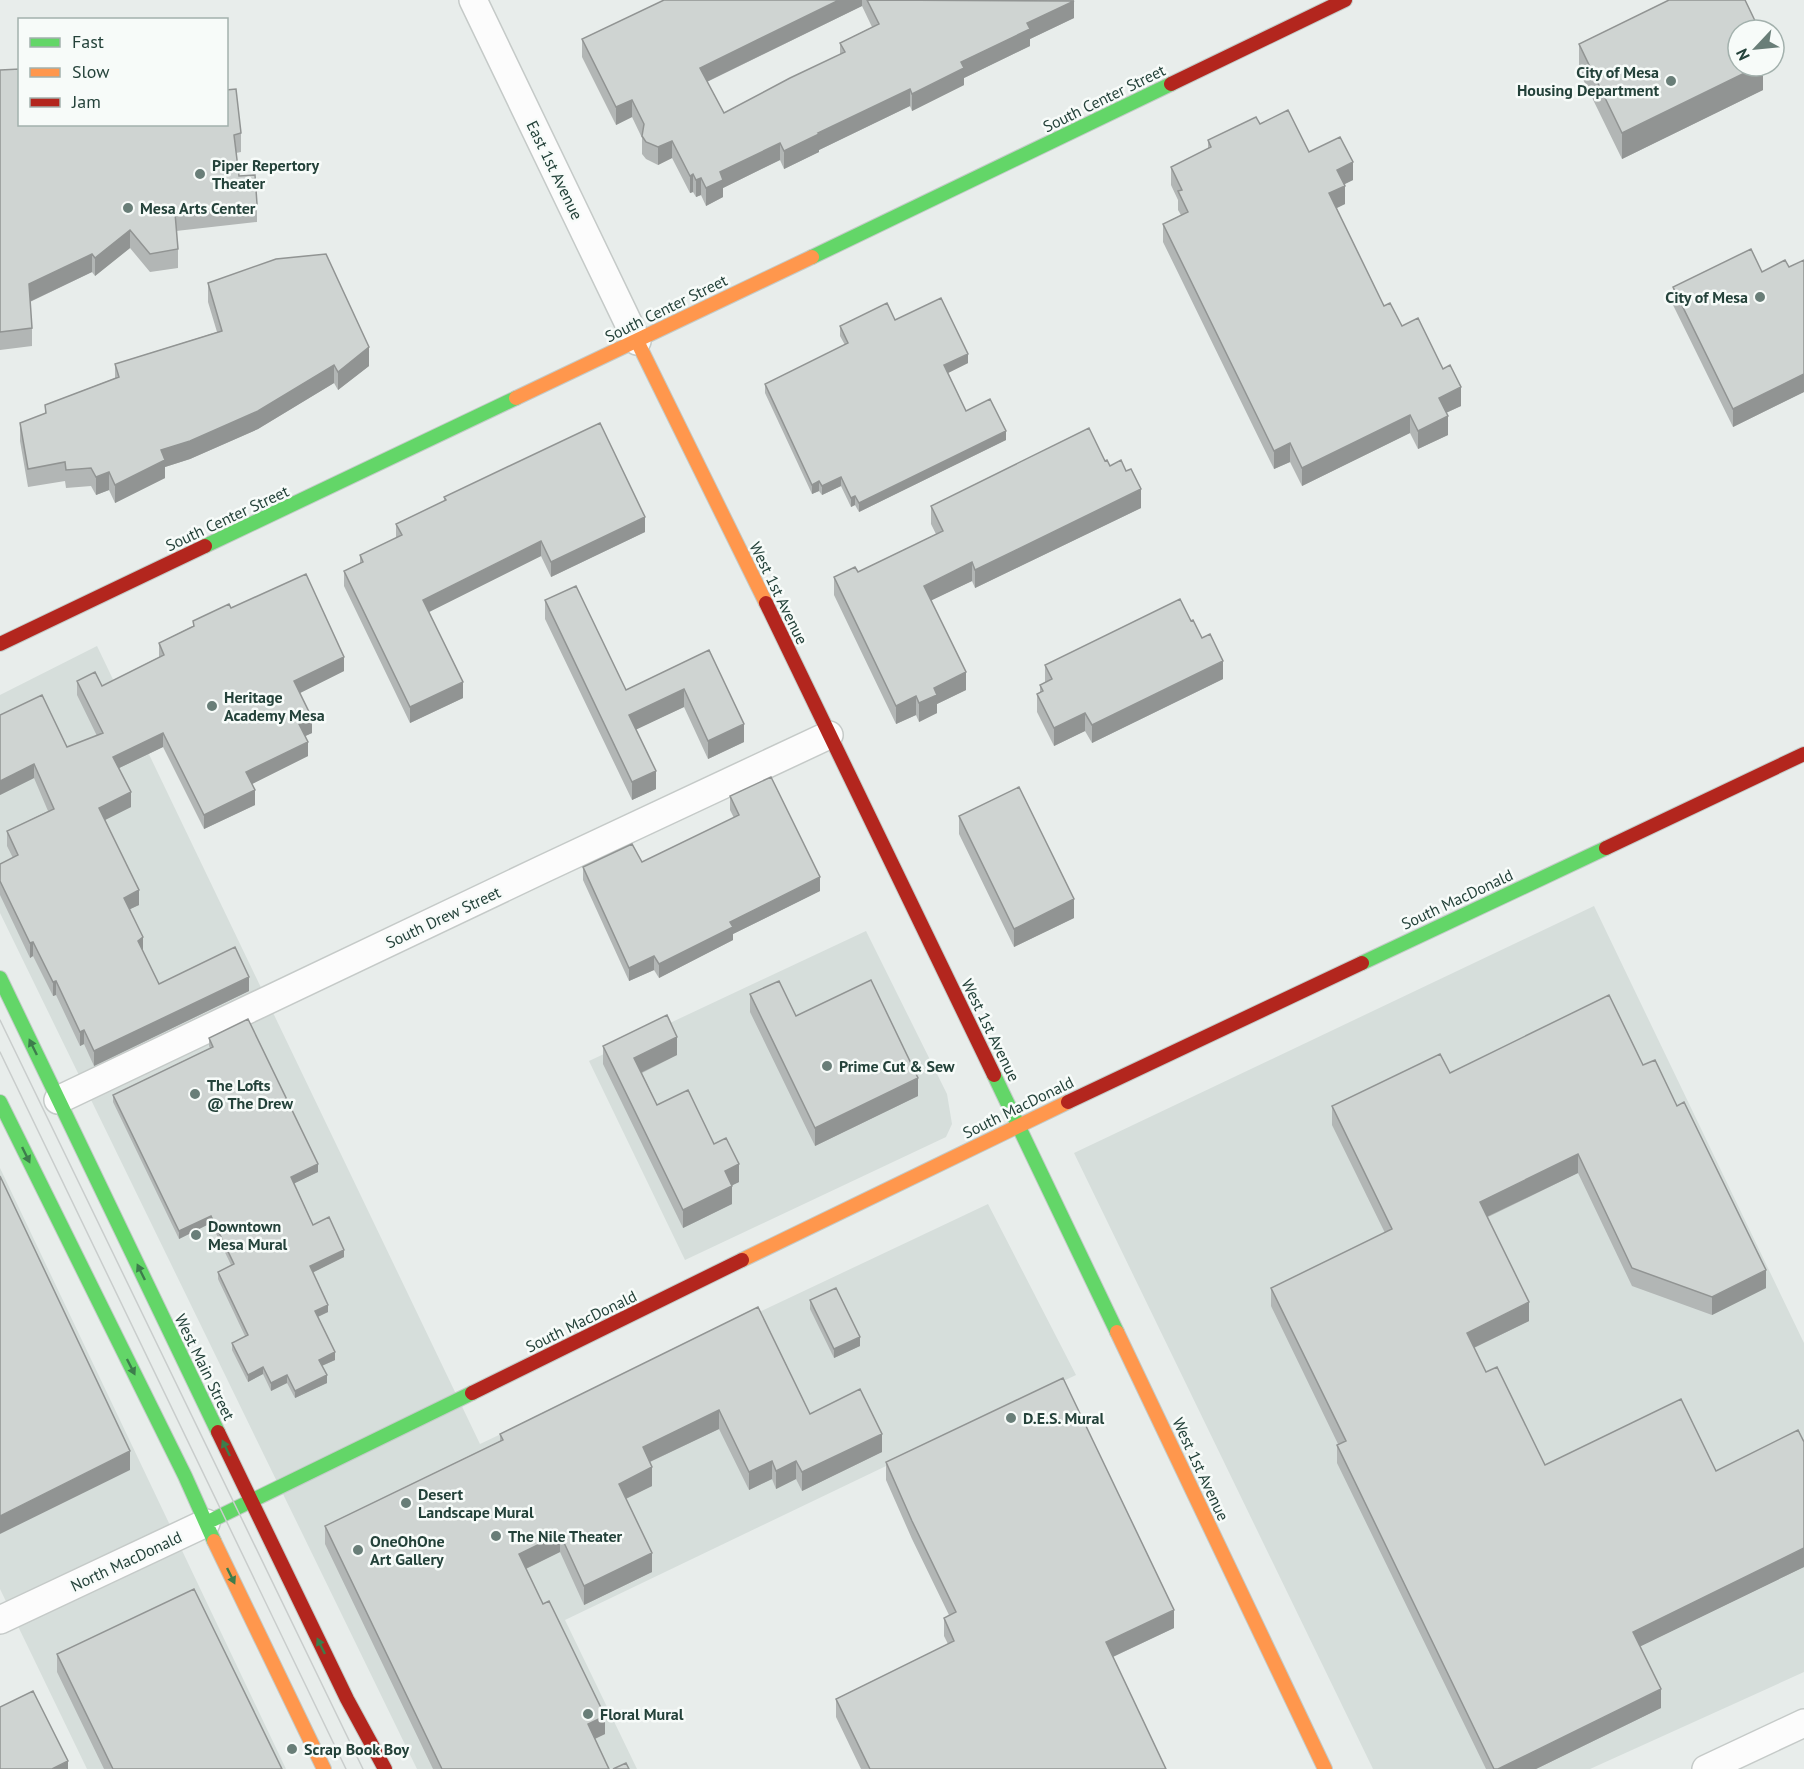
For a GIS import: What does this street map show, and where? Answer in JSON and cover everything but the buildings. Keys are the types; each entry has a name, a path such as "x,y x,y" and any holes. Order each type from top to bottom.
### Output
{"street":[{"name":"East 1st Avenue","path":"473,0 637,341"},
{"name":"South Center Street","path":"0,644 637,341 1345,0"},
{"name":"West 1st Avenue","path":"637,341 1018,1125 1325,1769"},
{"name":"South Drew Street","path":"58,1100 829,735"},
{"name":"South MacDonald","path":"251,1501 1018,1125 1804,754"},
{"name":"West Main Street","path":"0,978 347,1699 384,1769"},
{"path":"0,1102 185,1476 324,1769"},
{"name":"North MacDonald","path":"0,1620 251,1501"},
{"path":"1706,1769 1804,1723"}],"shaded area":[{"path":"97,646 480,1444 988,1204 1076,1375 565,1620 637,1769 417,1769 0,913 0,695"},
{"path":"1594,906 1804,1343 1804,1672 1590,1769 1373,1769 1074,1153"},
{"path":"866,931 947,1094 952,1124 946,1137 685,1260 589,1061"},
{"path":"0,1168 286,1769 87,1769 0,1589"}],"tram line":[{"path":"0,1020 363,1769"},
{"path":"0,1052 346,1769"}],"traffic: fast":[{"path":"812,257 1171,84"},
{"path":"205,546 516,398"},
{"path":"1362,963 1606,848"},
{"path":"0,978 218,1432"},
{"path":"994,1075 1117,1332"},
{"path":"0,1102 185,1476 214,1541"},
{"path":"206,1523 472,1393"}],"traffic: slow":[{"path":"516,398 812,257"},
{"path":"637,341 766,603"},
{"path":"742,1260 1068,1102"},
{"path":"1117,1332 1325,1769"},
{"path":"214,1541 324,1769"}],"traffic: jam":[{"path":"1171,84 1345,0"},
{"path":"0,644 205,546"},
{"path":"766,603 994,1075"},
{"path":"1606,848 1804,754"},
{"path":"1068,1102 1362,963"},
{"path":"472,1393 742,1260"},
{"path":"218,1432 347,1699 385,1769"}],"place":[{"name":"City of Mesa Housing Department","path":"1671,81"},
{"name":"Piper Repertory Theater","path":"200,174"},
{"name":"Mesa Arts Center","path":"128,208"},
{"name":"City of Mesa","path":"1760,297"},
{"name":"Heritage Academy Mesa","path":"212,706"},
{"name":"Prime Cut & Sew","path":"827,1066"},
{"name":"The Lofts @ The Drew","path":"195,1094"},
{"name":"Downtown Mesa Mural","path":"196,1235"},
{"name":"D.E.S. Mural","path":"1011,1418"},
{"name":"Desert Landscape Mural","path":"406,1503"},
{"name":"The Nile Theater","path":"496,1536"},
{"name":"OneOhOne Art Gallery","path":"358,1550"},
{"name":"Floral Mural","path":"588,1714"},
{"name":"Scrap Book Boy","path":"292,1749"}]}
